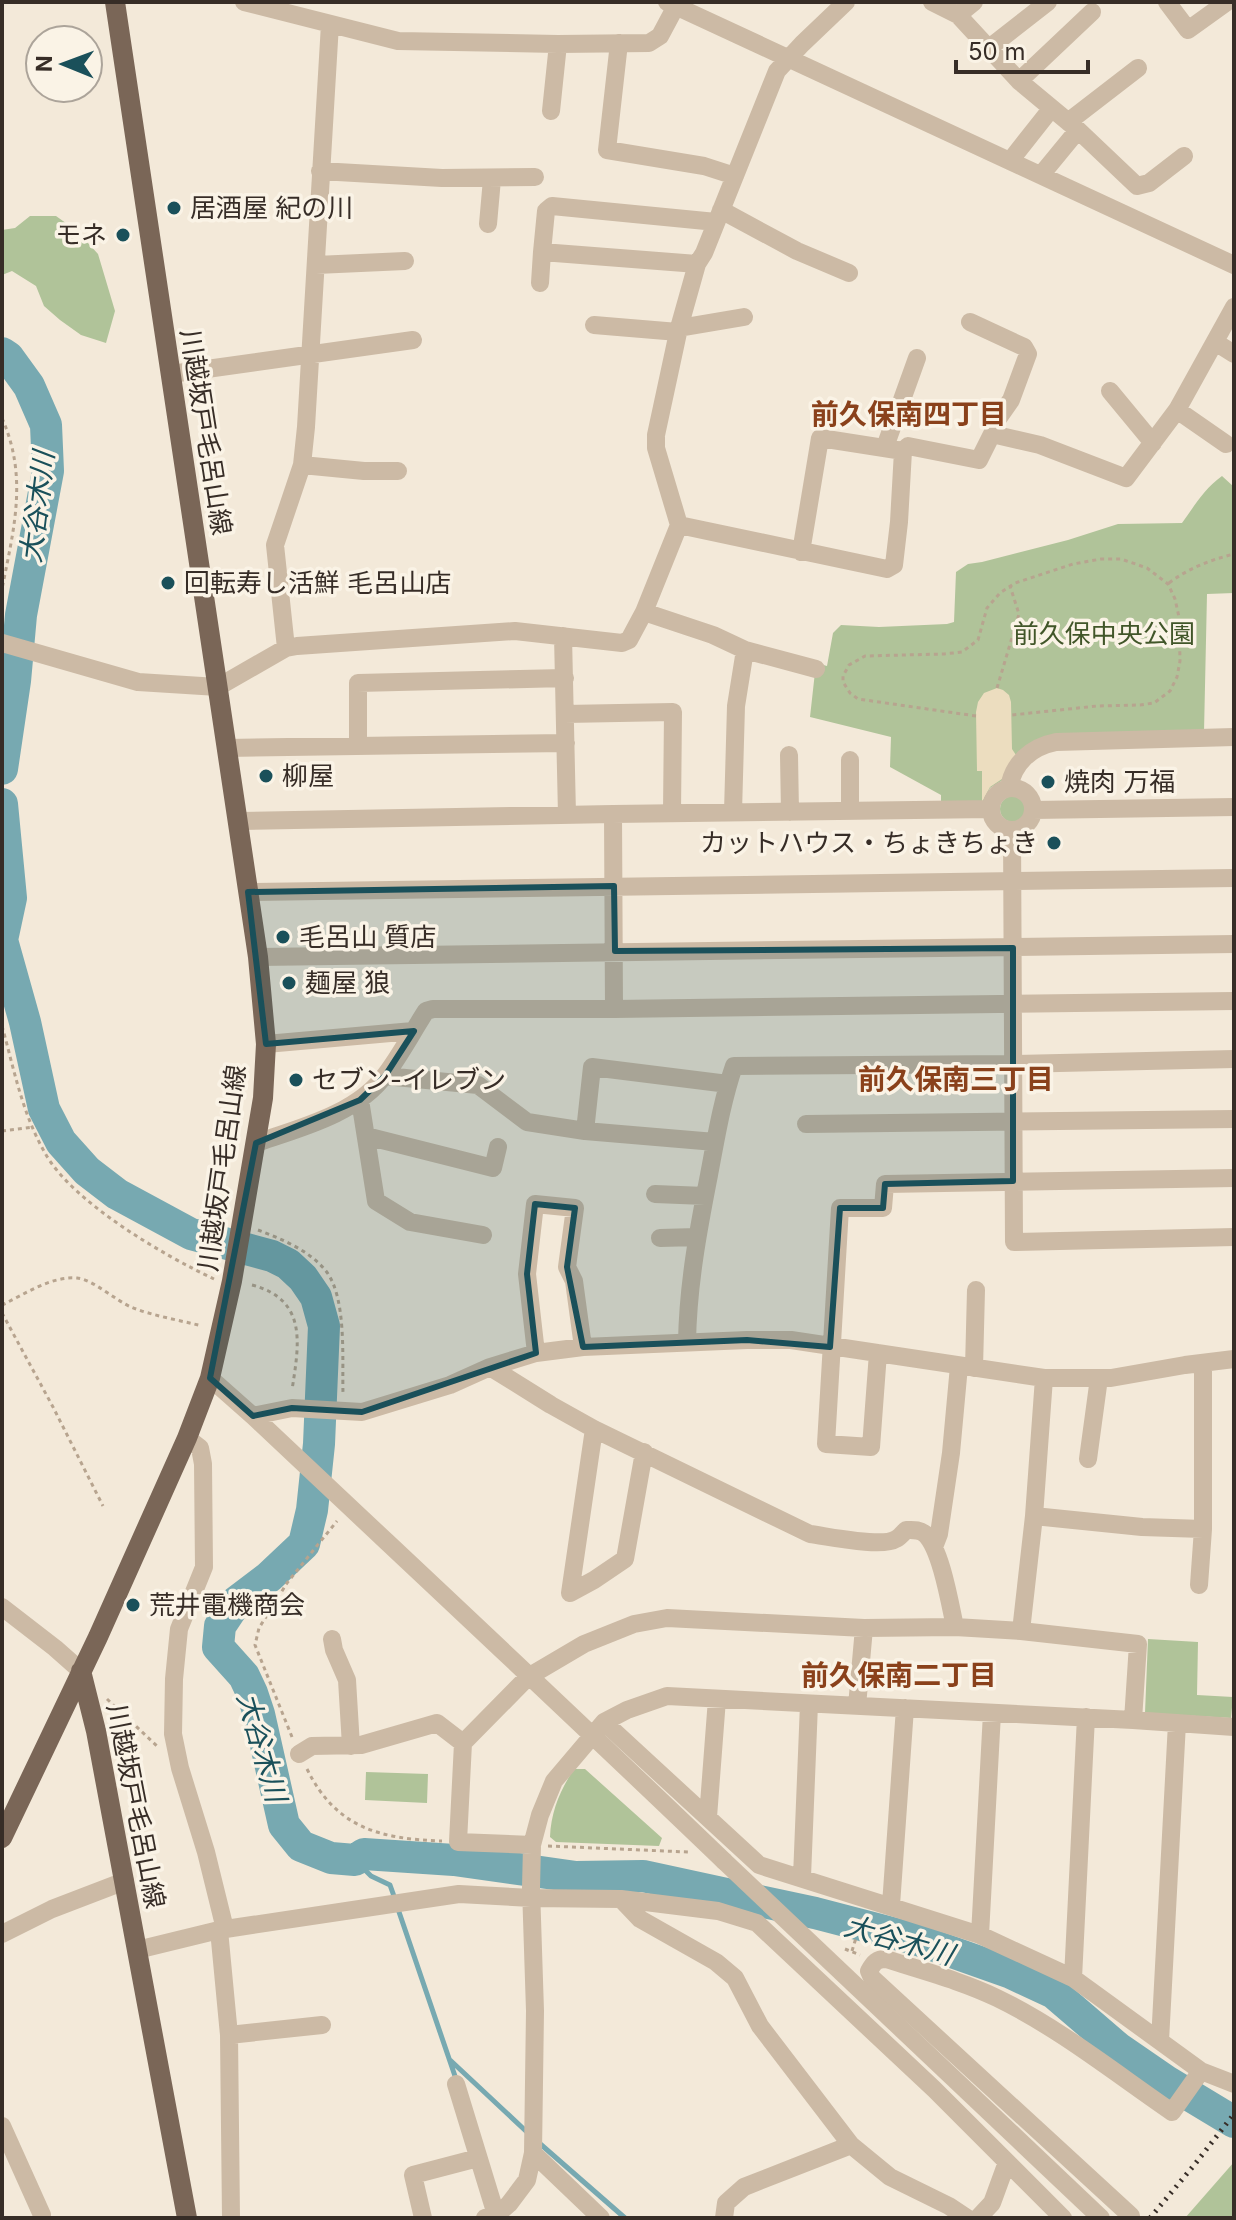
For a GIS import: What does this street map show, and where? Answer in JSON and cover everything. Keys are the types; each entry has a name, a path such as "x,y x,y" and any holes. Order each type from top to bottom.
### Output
{"main road":[{"name":"川越坂戸毛呂山線","path":"115,2 258,957 266,1044 263,1098 256,1143 232,1282 210,1378 187,1438 81,1671 96,1731 187,2218"},
{"path":"2,1838 81,1671"}],"street":[{"path":"244,2 398,41 558,44 649,43 660,36 671,4 1234,265"},
{"path":"2,643 138,682 218,687 286,648 515,631 622,643 629,640 644,612 679,525 656,448 656,435 678,330 697,264 774,79 789,58 846,2"},
{"path":"932,2 958,15 1019,81 1137,186 1149,183 1184,156"},
{"path":"958,15 974,2"},
{"path":"989,48 1048,2"},
{"path":"1167,2 1188,30 1227,2"},
{"path":"1019,81 1092,12"},
{"path":"286,648 275,545 302,465 330,24"},
{"path":"619,43 607,150 704,166 735,176"},
{"path":"551,111 558,44"},
{"path":"1041,175 1073,126 1138,68"},
{"path":"1010,161 1051,109"},
{"path":"320,171 442,178 535,177"},
{"path":"1117,211 1127,178"},
{"path":"488,224 492,179"},
{"path":"540,283 546,211 552,206 719,216 849,273"},
{"path":"542,252 697,264"},
{"path":"316,265 405,261"},
{"path":"992,434 1040,445 1126,478 1177,410 1234,307"},
{"path":"594,325 678,330 744,317"},
{"path":"801,552 820,438 894,449 908,446 979,460 997,420 1011,400 1028,354 1024,347 970,322"},
{"path":"171,374 413,340"},
{"path":"1215,342 1234,354"},
{"path":"679,525 887,569 894,565 899,522 894,449 917,358"},
{"path":"1110,391 1153,443"},
{"path":"1177,410 1226,444"},
{"path":"302,465 398,471"},
{"path":"644,612 713,635 745,650 816,669"},
{"path":"563,636 567,815"},
{"path":"733,812 736,706 745,650"},
{"path":"358,745 358,683 565,678"},
{"path":"565,714 673,712 672,813"},
{"path":"1009,788 1016,766 1026,755 1046,744 1234,737"},
{"path":"226,748 566,743"},
{"path":"789,755 790,812"},
{"path":"850,760 850,811"},
{"path":"1009,788 1025,792 1033,810 1024,827 1012,830 997,823 991,809 997,795 1009,788"},
{"path":"1033,810 1234,807"},
{"path":"238,821 991,809"},
{"path":"613,814 614,1009"},
{"path":"1012,830 1014,1242 1234,1237"},
{"path":"248,892 1234,878"},
{"path":"258,957 1234,944"},
{"path":"256,1143 308,1125 360,1100 385,1076 426,1011 433,1009 1234,1001"},
{"path":"266,1044 413,1031"},
{"path":"687,1342 697,1237 715,1142 734,1066 1234,1059"},
{"path":"585,1131 592,1067 728,1084"},
{"path":"385,1076 478,1085 527,1122 585,1131 715,1142"},
{"path":"360,1100 376,1201 410,1222 483,1235"},
{"path":"806,1124 1234,1119"},
{"path":"366,1136 493,1168 498,1147"},
{"path":"878,1353 871,1447 826,1444 840,1208 883,1208 885,1184 1234,1178"},
{"path":"655,1194 705,1196"},
{"path":"536,1353 527,1274 535,1204 575,1208 567,1267 574,1281 583,1347"},
{"path":"660,1238 697,1237"},
{"path":"934,1547 939,1534 976,1290"},
{"path":"253,1416 290,1408 342,1412 379,1409 536,1353 583,1347 791,1340 1044,1378 1111,1378 1234,1359"},
{"path":"1199,1585 1203,1529 1203,1363"},
{"path":"490,1367 594,1429 810,1534 887,1542 896,1540 906,1530 917,1529 934,1547 955,1627"},
{"path":"210,1378 528,1677 598,1728 708,1817 759,1865 980,1935 1073,1978 1201,2071 1234,2084"},
{"path":"1021,1631 1034,1516 1044,1378"},
{"path":"1088,1459 1099,1378"},
{"path":"594,1429 570,1593 625,1559 644,1452"},
{"path":"187,1438 200,1448 203,1464 204,1567 179,1629 173,1734 180,1768 206,1852 222,1929 229,2035 231,2218"},
{"path":"1034,1516 1142,1527 1203,1529"},
{"path":"2,1607 81,1671"},
{"path":"532,1849 458,1842 463,1743 528,1677 584,1644 634,1624 667,1618 864,1628 955,1627 1138,1644 1133,1720"},
{"path":"857,1706 864,1628"},
{"path":"332,1639 347,1680 351,1746"},
{"path":"456,2084 493,2217 509,2204 527,2180 533,2153 535,2011 531,1893 532,1849 540,1815 554,1781 598,1728 627,1710 667,1696 1234,1727"},
{"path":"708,1817 717,1699"},
{"path":"802,1877 809,1704"},
{"path":"891,1905 905,1708"},
{"path":"980,1935 992,1713"},
{"path":"1073,1978 1086,1717"},
{"path":"299,1754 312,1746 361,1745 437,1723 463,1743"},
{"path":"1160,2041 1177,1723"},
{"path":"598,1728 724,1861 1113,2214"},
{"path":"2,1934 52,1909 125,1881"},
{"path":"137,1950 222,1929 459,1894 531,1893 621,1899 718,1911 757,1923 934,2089 1063,2218"},
{"path":"621,1899 640,1919 716,1962 735,1978 760,2026 851,2145 890,2177 967,2218"},
{"path":"1113,2214 960,2060 872,1978 869,1971 874,1962 886,1959 994,1996 1062,2036 1172,2112 1201,2071"},
{"path":"229,2035 322,2025"},
{"path":"934,2089 960,2060"},
{"path":"2,2126 41,2218"},
{"path":"724,2218 726,2203 744,2187 851,2145"},
{"path":"533,2153 599,2218"},
{"path":"423,2218 413,2175 478,2158"},
{"path":"978,2218 992,2203 1007,2162"}],"path":[{"path":"2,418 12,440 18,474 16,512 2,589"},
{"path":"1168,584 1183,572 1204,562 1234,554"},
{"path":"976,716 858,699 850,693 843,676 849,665 865,656 962,652 978,640 987,608 1000,593 1010,586 1073,564 1121,559 1147,568 1168,584 1179,617 1180,661 1170,691 1161,699 1140,705 1012,715"},
{"path":"997,688 1019,614 1010,586"},
{"path":"2,1026 21,1102 45,1154 90,1204 188,1267 270,1292 295,1316 298,1334 290,1408"},
{"path":"2,1131 33,1127"},
{"path":"241,1228 271,1235 303,1251 327,1272 336,1291 340,1311 342,1412"},
{"path":"2,1305 49,1282 81,1278 135,1309 220,1330"},
{"path":"2,1313 103,1506"},
{"path":"343,1501 259,1628 255,1645 316,1789 337,1813 365,1828 387,1835 458,1842"},
{"path":"102,1694 158,1747"},
{"path":"532,1849 661,1850"},
{"path":"853,1949 865,1907"}],"highlighted area":[{"path":"614,886 615,951 1013,948 1013,1181 885,1184 883,1208 840,1208 830,1347 747,1340 583,1347 567,1267 575,1208 535,1204 527,1274 536,1353 362,1412 292,1408 253,1416 210,1378 256,1143 360,1100 385,1076 414,1031 266,1044 248,892"}],"green space":[{"path":"30,216 56,216 77,231 98,254 115,311 106,343 81,335 60,320 44,306 36,286 12,271 2,275 2,230 15,228"},
{"name":"前久保中央公園","path":"1222,476 1234,487 1234,593 1207,594 1204,732 1046,737 1003,780 990,788 983,803 941,804 941,795 890,767 891,737 810,717 816,663 827,666 833,633 841,625 879,627 954,622 956,572 968,564 1068,540 1118,524 1182,523 1205,492"},
{"path":"1013,796 1022,800 1026,809 1022,818 1013,822 1004,818 1000,809 1004,800"},
{"path":"1148,1639 1198,1642 1197,1695 1233,1697 1231,1718 1145,1713"},
{"path":"574,1769 585,1769 662,1838 659,1846 556,1842 550,1837 557,1802"},
{"path":"366,1772 428,1774 427,1803 365,1800"},
{"path":"1234,2162 1234,2218 1185,2218"}],"shaded area":[{"path":"997,688 1009,695 1011,702 1012,749 1016,755 1002,779 990,787 982,802 982,771 977,771 976,712 984,693"}],"waterway":[{"name":"大谷木川","path":"2,353 29,386 46,425 48,471 21,615 2,769"},
{"name":"大谷木川","path":"2,804 11,898 2,940 25,1022 44,1109 61,1142 87,1171 117,1194 191,1234 272,1256 288,1264 316,1297 324,1326 319,1444 312,1510 304,1544 236,1602 220,1626 218,1647 244,1676 252,1693 284,1825 301,1846 331,1858 355,1860 364,1854 454,1860 576,1877 643,1876 815,1913 915,1939 1011,1973 1054,1993 1118,2048 1234,2122"},
{"path":"355,1860 371,1876 390,1885 395,1899"},
{"path":"398,1909 456,2079"},
{"path":"450,2060 528,2133"},
{"path":"538,2142 625,2218"}],"railway":[{"path":"1150,2218 1234,2114"}],"place":[{"name":"居酒屋 紀の川","path":"174,208"},
{"name":"モネ","path":"123,235"},
{"name":"回転寿し活鮮 毛呂山店","path":"168,583"},
{"name":"柳屋","path":"266,776"},
{"name":"焼肉 万福","path":"1048,782"},
{"name":"カットハウス・ちょきちょき","path":"1054,843"},
{"name":"毛呂山 質店","path":"283,937"},
{"name":"麺屋 狼","path":"289,983"},
{"name":"セブン-イレブン","path":"296,1080"},
{"name":"荒井電機商会","path":"133,1605"}],"district":[{"name":"前久保南四丁目","path":"909,414"},
{"name":"前久保南三丁目","path":"956,1079"},
{"name":"前久保南二丁目","path":"899,1675"}]}
